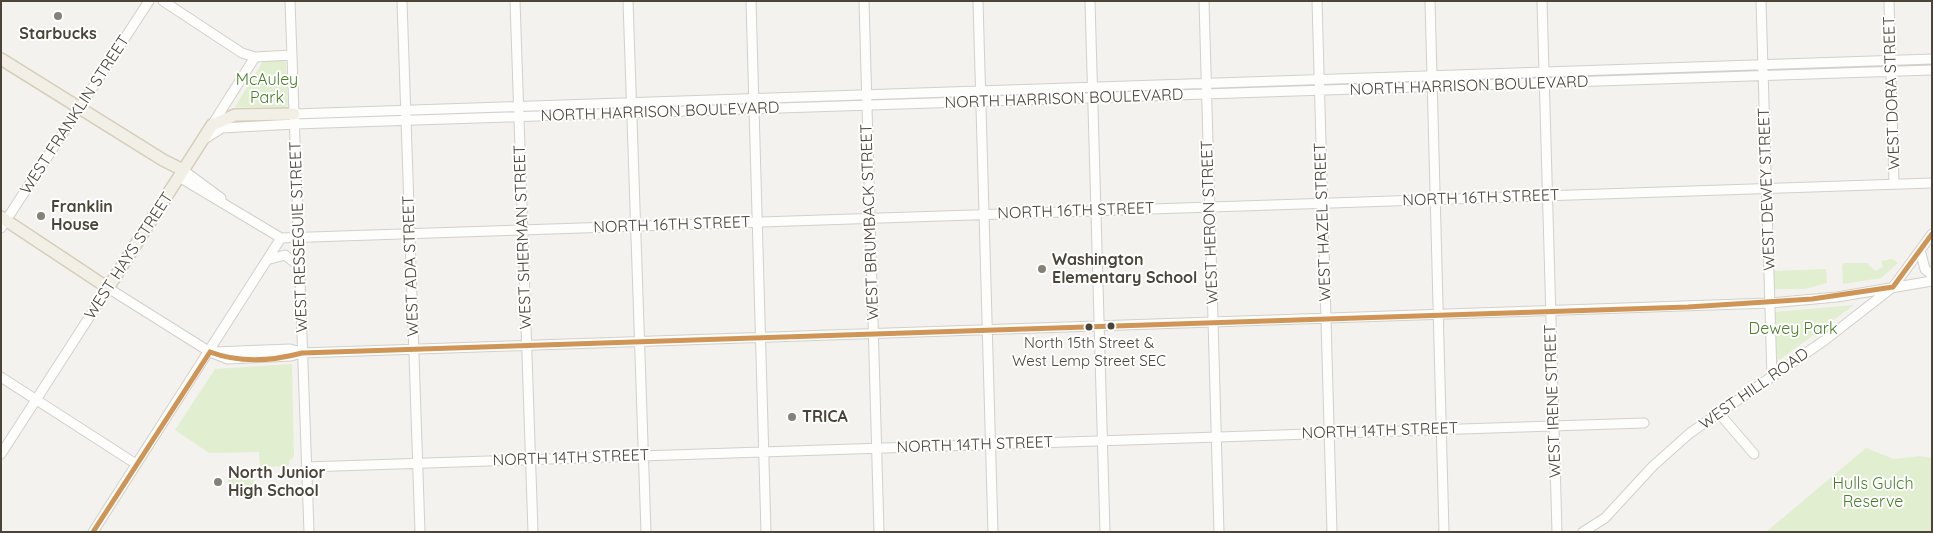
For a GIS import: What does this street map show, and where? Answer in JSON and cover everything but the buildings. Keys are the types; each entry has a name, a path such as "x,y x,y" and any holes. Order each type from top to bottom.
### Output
{"main road":[{"path":"1,59 162,160 171,171 181,174"},
{"name":"NORTH HARRISON BOULEVARD","path":"212,125 235,115 295,119"},
{"name":"WEST HAYS STREET","path":"108,288 212,125"},
{"path":"3,222 108,288"}],"street":[{"name":"WEST FRANKLIN STREET","path":"3,222 149,1"},
{"path":"163,1 242,53 255,57 292,55"},
{"name":"WEST RESSEGUIE STREET","path":"290,1 309,532"},
{"name":"WEST ADA STREET","path":"402,1 420,532"},
{"name":"WEST SHERMAN STREET","path":"515,1 533,532"},
{"path":"628,1 646,532"},
{"path":"750,1 766,532"},
{"name":"WEST BRUMBACK STREET","path":"864,1 879,532"},
{"path":"978,1 993,532"},
{"path":"1090,1 1105,532"},
{"name":"WEST HERON STREET","path":"1204,1 1219,532"},
{"name":"WEST HAZEL STREET","path":"1317,1 1332,532"},
{"path":"1430,1 1444,532"},
{"name":"WEST IRENE STREET","path":"1542,1 1557,532"},
{"name":"WEST DEWEY STREET","path":"1761,1 1772,377"},
{"name":"WEST DORA STREET","path":"1889,1 1894,184"},
{"name":"WEST HAYS STREET","path":"212,125 255,57"},
{"name":"NORTH HARRISON BOULEVARD","path":"202,142 222,128 295,119 406,110 1891,62 1932,59"},
{"name":"NORTH HARRISON BOULEVARD","path":"295,119 407,121 1932,70"},
{"path":"93,532 210,352 281,238 181,174"},
{"name":"NORTH 16TH STREET","path":"281,238 1932,183"},
{"name":"WEST HILL ROAD","path":"1583,532 1605,518 1653,466 1718,412 1824,340 1893,286 1932,234"},
{"path":"1920,250 1926,269 1932,275"},
{"path":"268,261 273,257 285,255 300,267"},
{"path":"108,288 210,352 290,349 302,352 1551,312 1770,303 1858,294 1893,286 1932,281"},
{"name":"WEST HAYS STREET","path":"1,454 108,288"},
{"path":"1,377 136,464"},
{"path":"1718,412 1754,454"},
{"name":"NORTH 14TH STREET","path":"306,467 1644,423"}],"green space":[{"name":"McAuley Park","path":"265,58 280,58 286,63 288,104 286,107 235,107"},
{"name":"Dewey Park","path":"1892,259 1898,263 1881,278 1843,284 1842,266 1844,263 1867,263 1875,271 1883,267 1881,261"},
{"name":"Dewey Park","path":"1826,269 1827,283 1805,289 1775,289 1774,271"},
{"name":"Dewey Park","path":"1854,305 1785,356 1779,360 1777,358 1775,312"},
{"path":"292,364 294,456 289,461 289,466 260,467 259,452 209,453 175,430 215,369"},
{"name":"Hulls Gulch Reserve","path":"1866,448 1894,459 1920,456 1932,458 1932,532 1766,532"},
{"path":"254,478 255,498 229,498 228,479"}],"transit line":[{"path":"1893,287 1932,234"},
{"path":"210,352 232,358 256,360 302,353 1688,307 1812,299 1893,287"},
{"path":"93,532 210,352"}],"place":[{"name":"Starbucks","path":"58,16"},
{"name":"Franklin House","path":"41,216"},
{"name":"Washington Elementary School","path":"1042,269"},
{"name":"North 15th Street & West Lemp Street SEC","path":"1089,327"},
{"name":"TRICA","path":"792,417"},
{"name":"North Junior High School","path":"218,482"}]}
